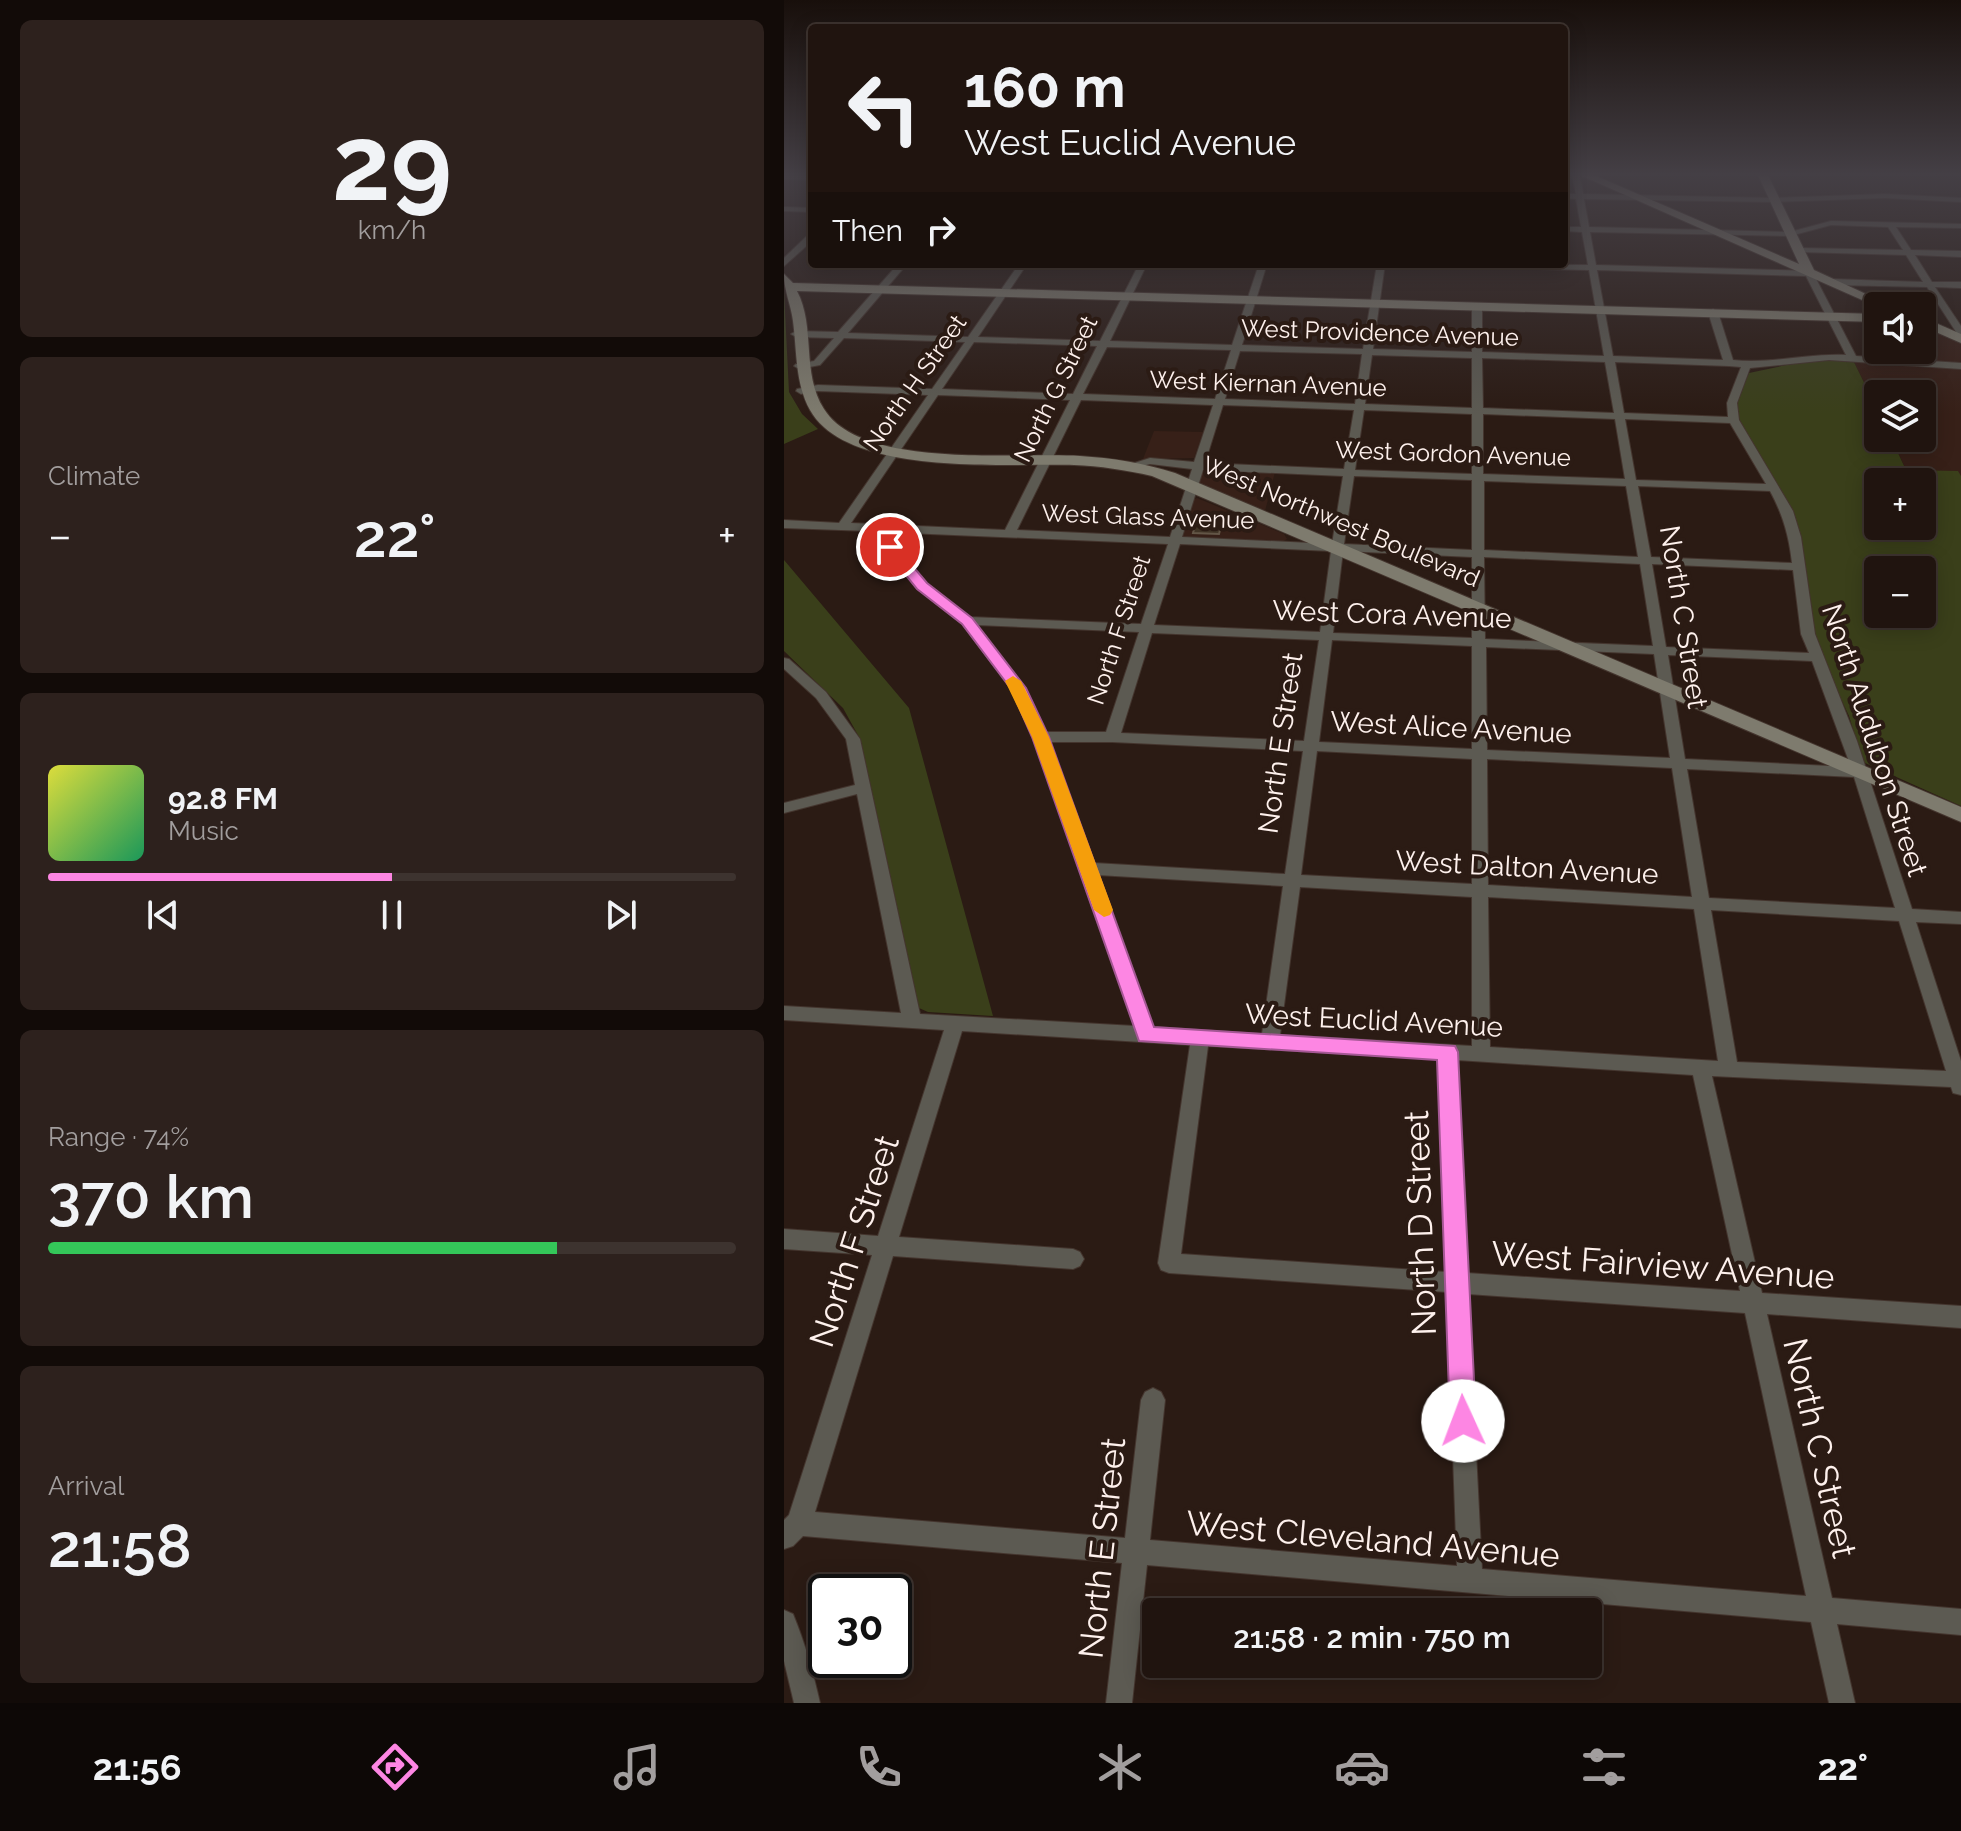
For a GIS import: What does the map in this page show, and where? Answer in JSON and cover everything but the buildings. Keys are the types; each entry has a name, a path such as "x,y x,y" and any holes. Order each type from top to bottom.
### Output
{"main road":[{"path":"1767,254 1864,296"},
{"path":"1801,254 1809,273"},
{"path":"801,391 787,282 881,290 1126,298 1864,317"},
{"path":"1936,326 1961,336"},
{"name":"West Northwest Boulevard","path":"801,391 811,411 828,426 862,443 936,457 1131,466 1192,486 1961,815"}],"street":[{"name":"North C Street","path":"1590,254 1645,559 1729,1069"},
{"path":"1909,254 1956,321 1961,336"},
{"path":"1568,267 1809,273 1852,358"},
{"path":"799,366 817,363 900,268"},
{"name":"North H Street","path":"843,526 1020,268"},
{"name":"North G Street","path":"1009,534 1141,268"},
{"name":"North F Street","path":"1112,737 1262,268"},
{"name":"North E Street","path":"1270,1042 1290,880 1380,268"},
{"path":"1831,282 1961,285"},
{"path":"1477,307 1481,1054"},
{"path":"1713,312 1729,363"},
{"name":"West Providence Avenue","path":"796,334 1729,363 1746,366 1815,358 1961,366"},
{"path":"1734,420 1732,403 1746,366"},
{"name":"West Kiernan Avenue","path":"801,391 818,388 1734,420"},
{"name":"North Audubon Street","path":"1734,420 1787,511 1799,567 1804,613 1815,657 1840,715 1960,1083"},
{"name":"West Gordon Avenue","path":"1131,466 1150,461 1774,488"},
{"name":"West Glass Avenue","path":"784,524 1799,567"},
{"path":"873,528 922,586 967,621 1018,688 1041,737 1147,1035"},
{"name":"West Cora Avenue","path":"967,621 1815,657"},
{"path":"784,662 821,695 853,739 912,1021"},
{"name":"West Alice Avenue","path":"1041,737 1112,737 1859,772"},
{"path":"784,808 862,788"},
{"name":"West Dalton Avenue","path":"1089,869 1961,918"},
{"name":"West Euclid Avenue","path":"784,1013 1960,1083"},
{"name":"North F Street","path":"791,1530 955,1023"},
{"name":"West Fairview Avenue","path":"1200,1038 1169,1263 1961,1317"},
{"name":"North D Street","path":"1447,1052 1470,1582"},
{"name":"North C Street","path":"1701,1067 1842,1703"},
{"path":"784,1239 1073,1259"},
{"name":"North E Street","path":"1119,1703 1153,1400"},
{"name":"West Cleveland Avenue","path":"791,1530 1134,1551 1961,1622"},
{"path":"784,1623 795,1652 807,1703"}],"shaded area":[{"path":"1936,332 1961,343 1961,364 1936,363"},
{"path":"1853,360 1864,361 1864,364 1961,368 1961,488 1936,487 1936,468 1905,468 1898,452 1936,452 1936,380 1864,380 1864,382"},
{"path":"1154,431 1203,432 1194,458 1143,459"},
{"path":"1202,470 1275,472 1265,511 1199,483"},
{"path":"1197,498 1284,534 1287,539 1282,542 1183,537 1192,500"}],"green space":[{"path":"784,291 789,392 802,414 818,429 784,444"},
{"path":"1810,360 1853,360 1864,382 1864,452 1898,452 1905,468 1864,468 1864,540 1936,540 1936,471 1958,471 1961,476 1961,806 1863,762 1849,716 1821,657 1809,619 1801,542 1740,424 1736,404 1749,373"},
{"path":"784,560 909,708 993,1016 928,1012 919,1008 859,737 843,708 784,651"}],"slow traffic":[{"path":"1013,681 1041,737 1104,910"}],"route":[{"path":"890,547 922,586 967,621 1018,688 1041,737 1147,1035 1447,1052 1463,1421"}]}
